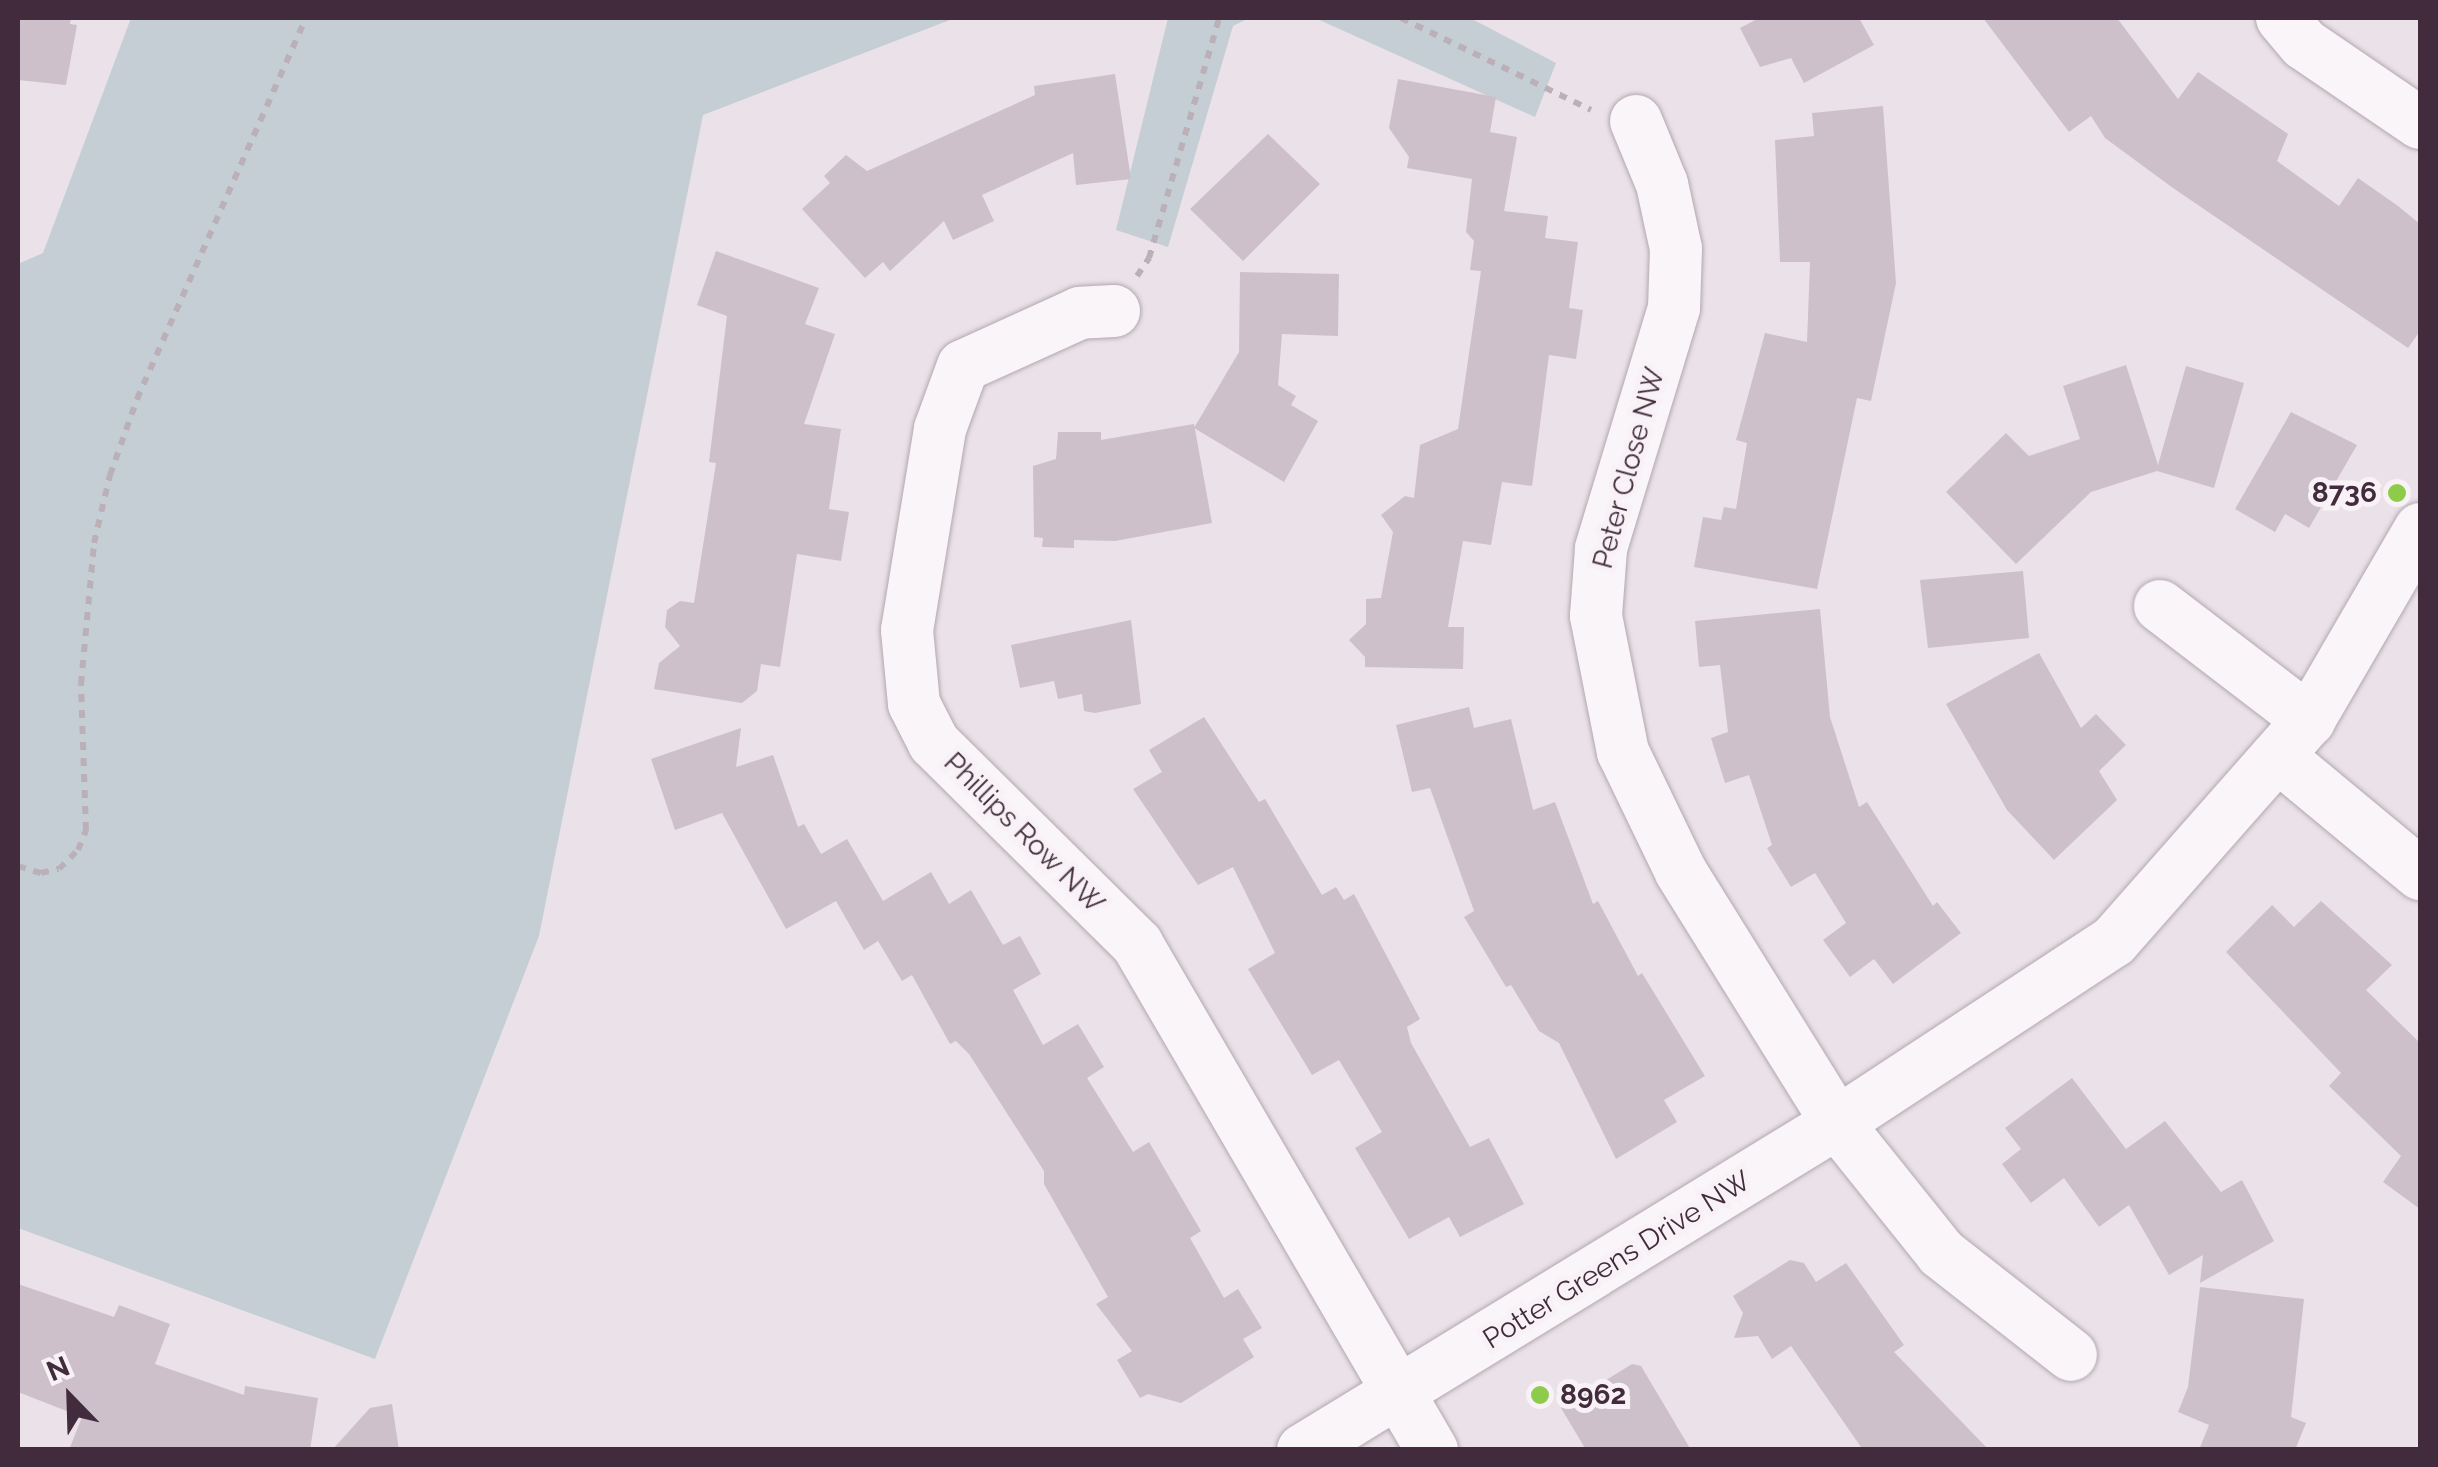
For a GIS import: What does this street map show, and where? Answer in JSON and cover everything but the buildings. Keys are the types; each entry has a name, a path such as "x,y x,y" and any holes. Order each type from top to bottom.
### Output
{"street":[{"path":"2282,18 2304,44 2420,123"},
{"name":"Peter Close NW","path":"1636,121 1662,184 1676,250 1674,308 1602,549 1596,616 1606,683 1624,752 1681,872 1837,1122"},
{"name":"Phillips Row NW","path":"1114,311 1080,313 962,366 940,428 906,630 914,704 934,743 1137,944 1396,1397"},
{"name":"Potter Greens Drive NW","path":"1303,1450 1396,1397 1837,1122 2114,941 2294,738 2420,529"},
{"path":"2160,606 2294,738 2420,874"},
{"path":"1837,1122 1941,1253 2071,1355"},
{"path":"1396,1397 1432,1450"}],"path":[{"path":"18,866 41,873 59,869 78,850 86,830 81,684 94,543 110,475 306,18"},
{"path":"1114,311 1149,258 1219,18"},
{"path":"1401,18 1570,104 1636,121"}],"shaded area":[{"path":"131,18 955,18 703,115 539,936 375,1359 18,1228 18,264 43,253"},
{"path":"1168,18 1249,18 1233,26 1168,247 1116,230"},
{"path":"1315,18 1470,18 1556,63 1535,117"}],"place":[{"name":"8736","path":"2397,493"},
{"name":"8962","path":"1540,1395"}]}
